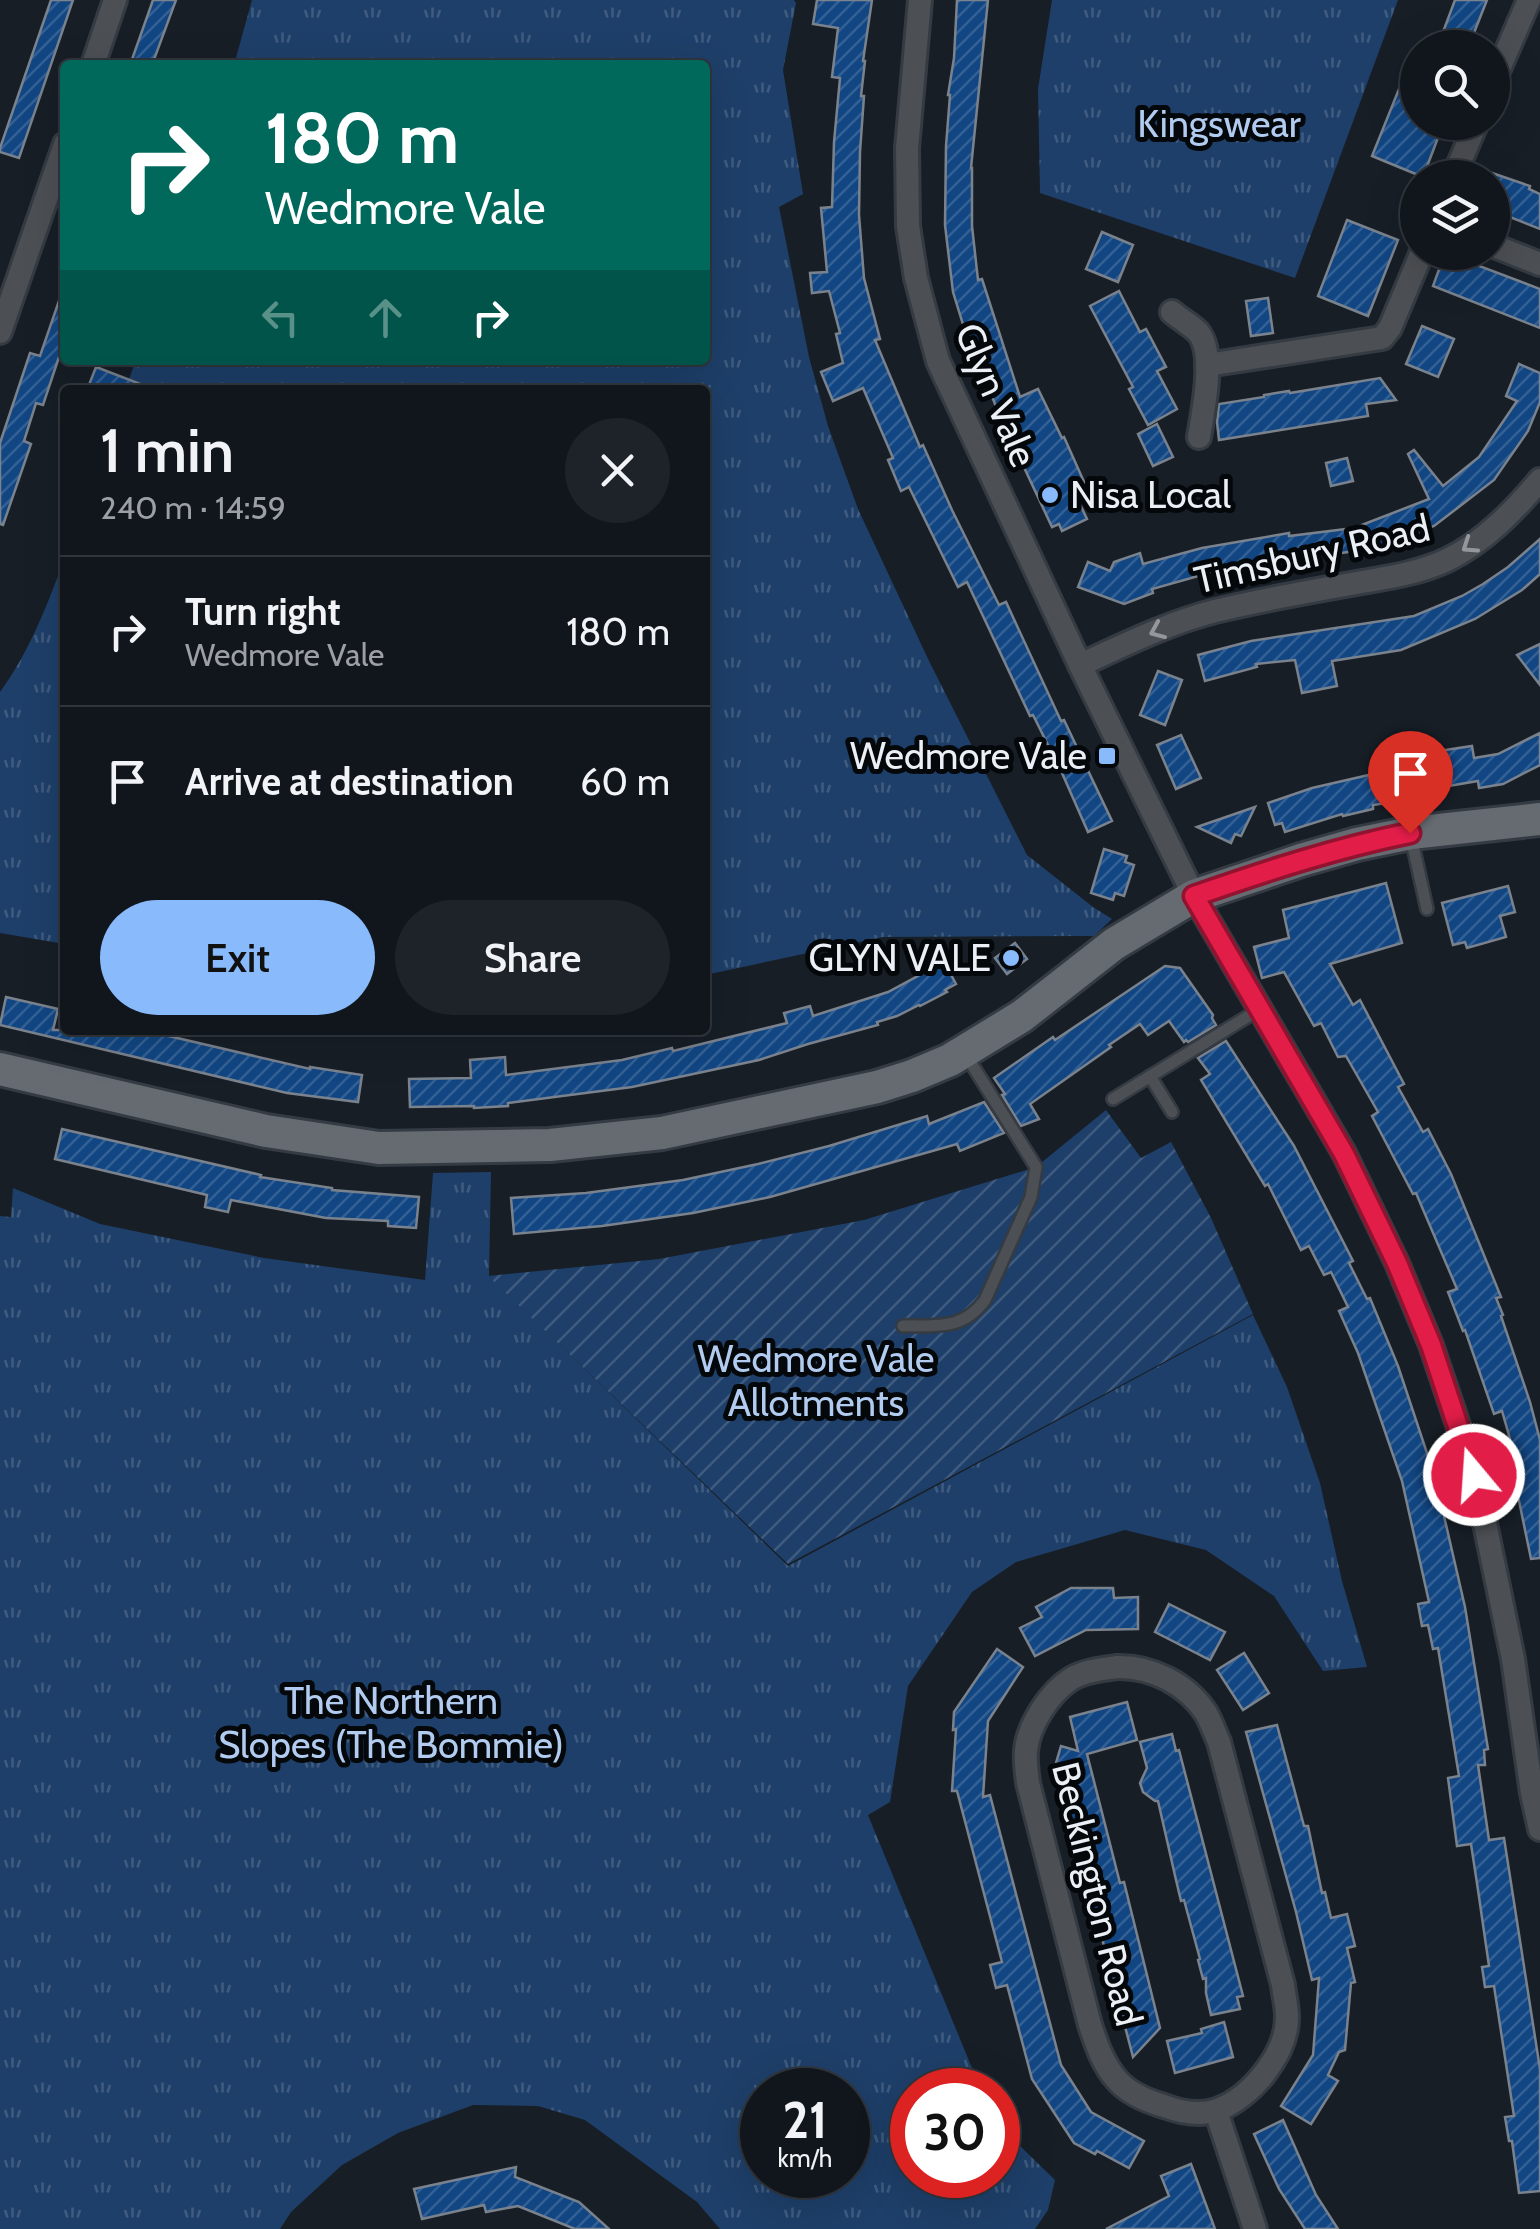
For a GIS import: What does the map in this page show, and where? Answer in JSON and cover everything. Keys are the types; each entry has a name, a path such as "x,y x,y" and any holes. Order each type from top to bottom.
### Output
{"street":[{"path":"94,60 115,0"},
{"name":"Glyn Vale","path":"920,0 906,187 908,226 922,306 938,361 1080,665 1194,896 1344,1154 1397,1263 1431,1345 1474,1475 1513,1659 1540,1829"},
{"path":"1510,42 1528,0"},
{"path":"0,332 60,158"},
{"path":"1510,252 1540,264"},
{"path":"1207,365 1382,338 1414,270"},
{"path":"1172,312 1200,334 1207,365 1199,437"},
{"name":"Timsbury Road","path":"1080,665 1165,626 1213,612 1415,573 1451,558 1480,538 1512,513 1540,480"},
{"path":"0,1069 266,1130 379,1148 550,1145 662,1133 759,1114 912,1076 964,1052 1022,1016 1114,944 1194,896 1356,844 1410,833 1540,818"},
{"name":"Beckington Road","path":"1137,1666 1160,1674 1205,1712 1219,1742 1282,1985 1287,2018 1278,2053 1259,2080 1216,2111 1188,2113 1141,2099 1120,2084 1101,2058 1090,2025 1028,1783 1026,1749 1036,1720 1052,1698 1071,1680 1097,1670 1137,1666"},
{"path":"1216,2111 1256,2229"}],"lane":[{"path":"1410,833 1426,909"},
{"path":"1113,1099 1260,1009"},
{"path":"902,1326 954,1324 976,1312 1031,1197 1036,1167 964,1052"},
{"path":"1150,1076 1172,1112"}],"green space":[{"path":"252,0 794,0 783,70 803,194 779,207 809,357 828,426 858,509 1027,855 1112,919 1094,936 883,937 710,974 710,385 127,385 134,365 710,365 710,60 235,60"},
{"name":"Kingswear","path":"1052,0 1398,0 1295,278 1040,193 1038,89"},
{"path":"60,570 60,943 0,933 0,692 44,610"},
{"name":"Wedmore Vale Allotments","path":"1106,1110 1141,1158 1171,1142 1211,1218 1253,1314 788,1564 488,1276 659,1259 864,1220 1036,1167"},
{"name":"The Northern Slopes (The Bommie)","path":"491,1172 489,1276 788,1566 1253,1315 1287,1387 1320,1483 1367,1667 1323,1671 1274,1596 1206,1550 1125,1530 1016,1562 972,1592 908,1686 890,1802 868,1815 972,2068 890,2068 890,2198 1020,2198 1020,2146 1055,2180 1048,2210 1035,2229 720,2229 697,2202 585,2120 538,2106 473,2105 398,2133 342,2165 291,2212 280,2229 0,2229 0,1216 11,1217 13,1188 100,1224 264,1258 425,1280 433,1173"}],"building":[{"path":"51,0 73,0 19,158 0,152 0,148"},
{"path":"153,0 176,0 154,60 132,60"},
{"path":"817,0 872,0 863,61 859,215 864,278 880,339 875,340 920,447 923,445 999,605 1006,602 1112,821 1088,832 967,582 958,587 909,487 901,491 888,460 893,458 863,388 833,401 821,372 843,363 829,291 812,293 810,273 827,272 821,208 832,207 840,78 832,77 838,28 813,24"},
{"path":"957,0 988,0 971,168 978,280 982,279 1020,397 1038,389 1089,493 1077,498 1087,519 1062,531 1059,524 1052,527 977,359 974,360 953,292 945,225 946,146"},
{"path":"1455,0 1487,0 1475,30 1444,30"},
{"path":"1400,86 1400,140 1437,140 1429,160 1400,160 1400,168 1372,156"},
{"path":"1510,179 1540,194 1540,229 1510,217"},
{"path":"1347,220 1398,240 1368,316 1318,296"},
{"path":"1102,232 1133,245 1118,282 1086,269"},
{"path":"1439,270 1490,270 1540,289 1540,328 1433,286"},
{"path":"1119,291 1140,332 1146,329 1166,367 1157,371 1177,409 1148,425 1129,389 1133,387 1090,306"},
{"path":"60,298 60,354 43,405 36,403 24,441 31,444 3,525 0,443 30,353 40,356"},
{"path":"1268,298 1273,333 1251,336 1246,301"},
{"path":"1422,326 1454,339 1438,377 1406,364"},
{"path":"1519,364 1540,373 1540,402 1528,431 1494,480 1434,526 1372,549 1301,555 1216,571 1152,589 1153,593 1124,604 1078,587 1088,562 1110,571 1114,562 1140,553 1143,564 1202,548 1289,533 1354,528 1429,499 1408,454 1414,450 1443,486 1479,457 1517,401 1506,396"},
{"path":"96,367 143,385 89,385"},
{"path":"1380,378 1396,400 1366,404 1368,416 1219,440 1219,404"},
{"path":"1157,424 1173,457 1153,466 1138,434"},
{"path":"1347,458 1353,481 1331,486 1326,463"},
{"path":"1540,539 1540,574 1522,590 1475,619 1401,650 1332,661 1337,686 1302,693 1295,660 1256,664 1257,667 1205,681 1198,655 1251,641 1414,616 1483,584"},
{"path":"1540,644 1540,685 1517,655"},
{"path":"1158,671 1182,680 1165,725 1140,715"},
{"path":"1540,733 1540,765 1503,784 1479,788 1478,781 1425,790 1426,797 1373,805 1373,809 1342,814 1285,832 1282,823 1275,825 1268,803 1312,788 1421,767 1419,754 1472,746 1474,758 1498,754"},
{"path":"1181,735 1201,778 1176,789 1157,745"},
{"path":"1255,807 1241,836 1235,834 1231,843 1197,827"},
{"path":"1104,849 1127,856 1125,862 1134,865 1124,896 1115,893 1113,900 1091,893"},
{"path":"1386,883 1402,943 1330,964 1353,1005 1360,1000 1404,1084 1398,1087 1423,1132 1428,1129 1451,1174 1501,1297 1496,1298 1540,1440 1540,1558 1531,1559 1511,1462 1516,1460 1502,1411 1494,1414 1448,1292 1457,1289 1416,1193 1413,1194 1372,1116 1378,1112 1346,1056 1338,1057 1321,1023 1314,1026 1284,972 1262,978 1254,947 1289,938 1283,910"},
{"path":"1508,886 1515,912 1500,916 1506,937 1467,948 1465,942 1453,945 1442,903"},
{"name":"GLYN VALE","path":"1015,943 1027,959 1007,974 995,958"},
{"path":"944,962 956,984 947,992 877,1022 878,1025 759,1060 632,1087 508,1106 410,1107 409,1079 471,1078 470,1060 505,1057 506,1075 622,1060 672,1048 673,1051 787,1023 784,1013 810,1006 813,1016 888,992"},
{"path":"1165,966 1180,968 1216,1025 1184,1042 1169,1021 1148,1035 1140,1024 1030,1104 1039,1119 1021,1126 994,1078"},
{"path":"6,997 58,1009 53,1030 60,1030 60,1035 164,1035 310,1069 362,1075 358,1102 287,1093 0,1025"},
{"path":"1226,1041 1294,1146 1353,1261 1349,1263 1367,1299 1370,1298 1398,1366 1435,1477 1465,1607 1488,1749 1484,1750 1485,1765 1478,1765 1489,1840 1504,1838 1540,2069 1540,2191 1519,2193 1505,2117 1514,2116 1494,1986 1485,1987 1482,1967 1489,1966 1471,1844 1457,1846 1448,1778 1459,1776 1438,1648 1433,1649 1428,1625 1422,1626 1418,1604 1429,1602 1402,1481 1358,1353 1339,1311 1348,1307 1331,1272 1324,1275 1309,1246 1301,1250 1268,1184 1265,1186 1201,1080 1210,1074 1198,1058"},
{"path":"984,1102 1004,1133 960,1151 957,1144 770,1197 693,1213 514,1234 511,1198 683,1180 829,1146 927,1116 929,1124"},
{"path":"62,1129 260,1177 332,1190 419,1197 416,1228 388,1226 388,1221 326,1218 231,1200 228,1212 205,1207 207,1195 55,1159"},
{"path":"1071,1588 1113,1588 1114,1598 1138,1597 1138,1629 1086,1630 1035,1656 1020,1628 1042,1617 1036,1607"},
{"path":"1169,1604 1225,1632 1210,1660 1155,1632"},
{"path":"997,1649 1023,1667 988,1721 983,1797 990,1795 1061,2065 1091,2112 1144,2141 1129,2168 1074,2143 1032,2079 1007,1985 996,1988 990,1965 1002,1962 957,1791 952,1791 956,1729 953,1730 954,1712"},
{"path":"1244,1653 1269,1693 1243,1710 1217,1670"},
{"path":"1127,1702 1137,1740 1087,1754 1160,2028 1133,2057 1056,1763 1061,1746 1078,1751 1070,1717"},
{"path":"1277,1725 1304,1826 1308,1826 1322,1893 1325,1892 1331,1918 1347,1914 1355,1946 1347,1948 1355,1982 1351,1983 1345,2050 1339,2052 1328,2075 1338,2081 1311,2124 1281,2106 1313,2055 1319,1978 1312,1980 1246,1732"},
{"path":"1172,1734 1243,1996 1237,1997 1240,2009 1211,2015 1206,1978 1203,1979 1184,1900 1181,1901 1158,1801 1143,1792 1140,1783 1147,1768 1140,1742"},
{"path":"1224,2022 1233,2057 1175,2073 1167,2041 1202,2033 1201,2029"},
{"path":"1283,2120 1316,2195 1338,2229 1305,2229 1279,2189 1254,2134"},
{"path":"1191,2164 1215,2229 1106,2229 1169,2196 1161,2176"},
{"path":"516,2167 515,2177 579,2202 609,2229 575,2229 518,2206 486,2212 484,2205 422,2219 414,2189"}],"place":[{"name":"Nisa Local","path":"1050,495"},
{"name":"Wedmore Vale","path":"1107,756"},
{"name":"GLYN VALE","path":"1011,958"}],"route":[{"path":"1410,833 1301,860 1194,896 1344,1154 1397,1263 1431,1345 1474,1475"}]}
